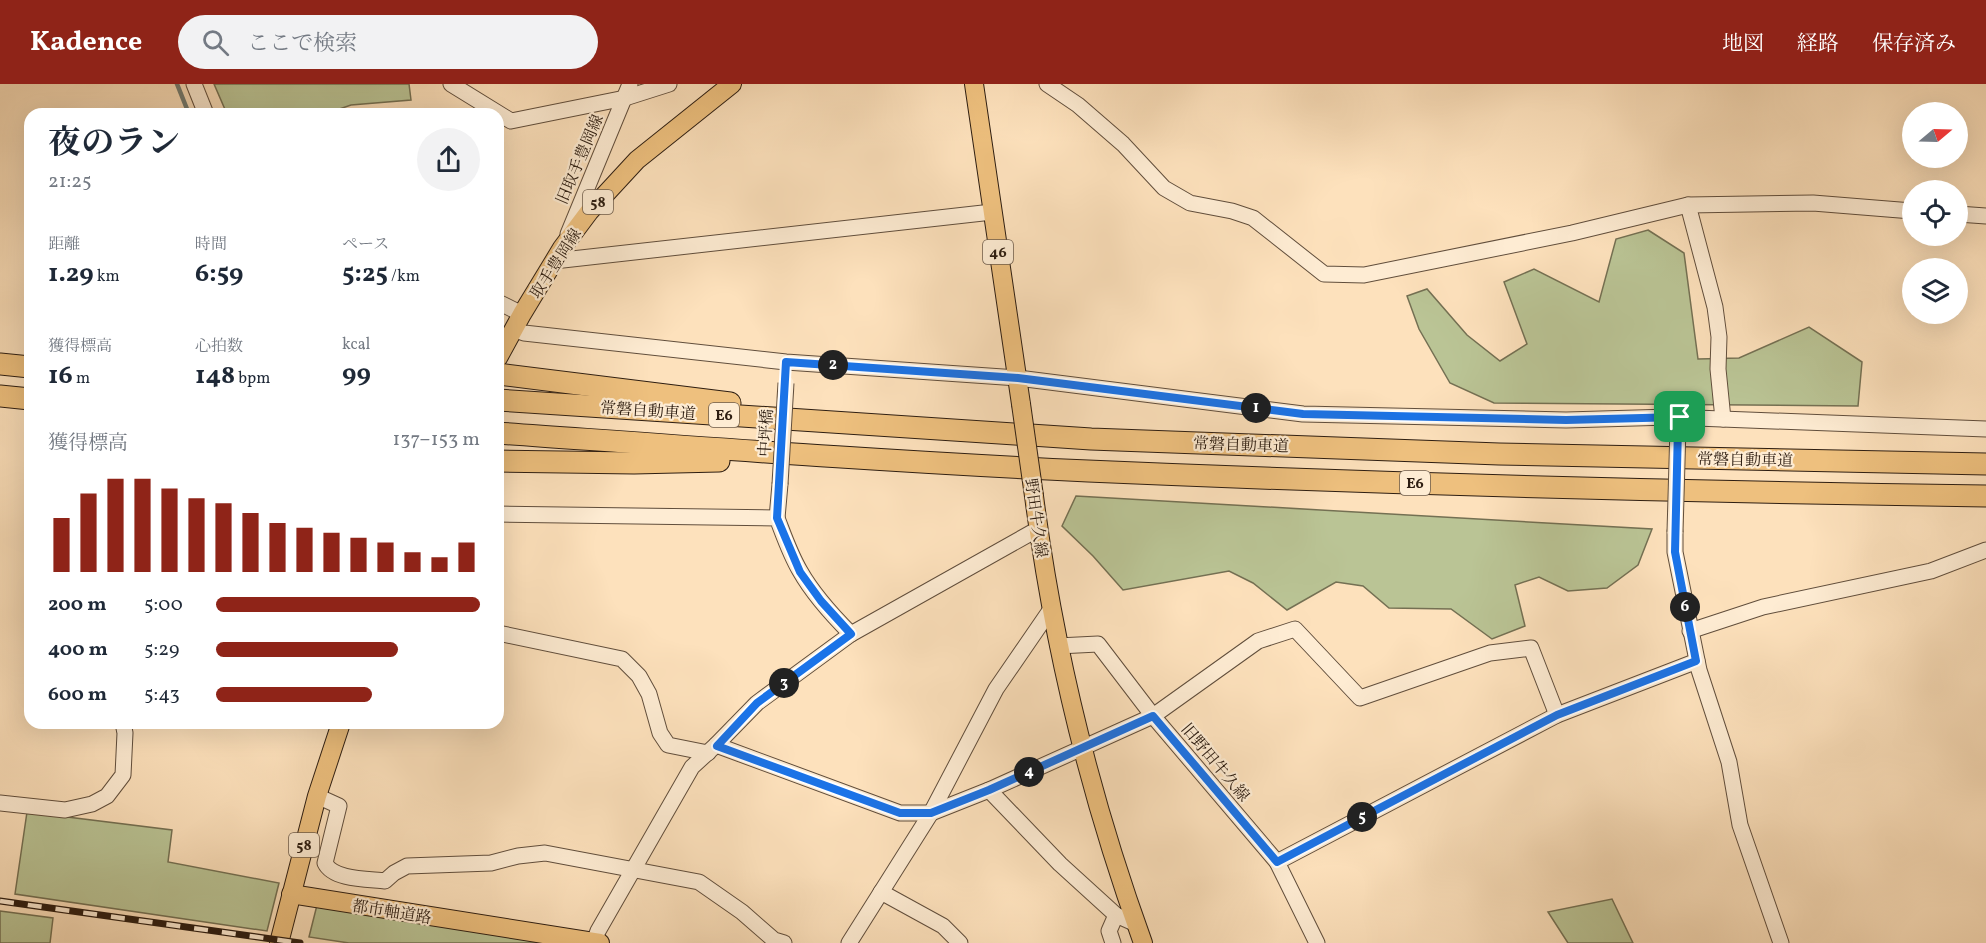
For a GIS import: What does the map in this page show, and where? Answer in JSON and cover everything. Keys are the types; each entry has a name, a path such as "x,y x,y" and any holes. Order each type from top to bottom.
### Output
{"highway":[{"path":"0,364 24,366"},
{"path":"504,375 950,430"},
{"path":"0,396 24,398"},
{"name":"常磐自動車道","path":"504,400 1091,439 1499,454 1986,464"},
{"name":"常磐自動車道","path":"504,433 845,458 1089,471 1481,485 1986,496"},
{"path":"504,461 634,463 845,458"}],"main road":[{"name":"取手豊岡線","path":"504,347 558,255 589,212 637,160 732,84"},
{"name":"野田牛久線","path":"974,84 1038,530 1058,646 1081,748 1102,823 1143,943"},
{"name":"58","path":"279,943 317,796 339,729"},
{"name":"都市軸道路","path":"291,894 600,943"}],"street":[{"path":"194,84 204,108"},
{"path":"451,84 484,108"},
{"path":"504,122 628,91 669,84"},
{"path":"1047,84 1078,105 1123,144 1164,188 1190,203 1232,211 1253,218 1324,274 1364,275 1572,233 1688,205 1813,203 1902,210"},
{"name":"旧取手豊岡線","path":"558,255 628,91"},
{"path":"1688,205 1715,307 1719,337 1718,369 1723,418"},
{"path":"558,255 992,212"},
{"path":"1968,215 1986,216"},
{"path":"504,308 524,333 786,362 1018,378 1303,414 1679,422 1723,418 1986,429"},
{"name":"中坪橋","path":"777,518 786,362"},
{"path":"1679,422 1675,552 1690,631 1696,661 1729,762 1740,825 1781,943"},
{"path":"504,514 777,518 800,572 821,601 851,634"},
{"path":"594,942 598,931 692,767 757,703 851,634 1038,530"},
{"path":"1690,631 1763,608 1931,571 1986,550"},
{"path":"849,943 931,813 996,689 1051,609"},
{"path":"504,634 622,659 639,676 649,694 660,733 668,745 712,749 900,813 931,813 989,790 1153,716 1258,641 1295,629 1360,698 1490,653 1531,648 1557,715"},
{"name":"旧野田牛久線","path":"1058,646 1098,644 1153,716 1277,862 1317,943"},
{"path":"1277,862 1557,715 1696,661"},
{"path":"0,803 65,810 92,804 107,796 123,775 124,729"},
{"path":"989,790 1060,864 1116,915 1136,924"},
{"path":"317,796 339,806 325,863 328,869 339,875 385,881 407,866 491,863 518,856 545,853 699,882 742,912 774,940 784,943"},
{"path":"881,892 943,927 960,943"},
{"path":"1113,943 1109,931 1116,915"}],"green space":[{"path":"214,84 409,84 411,100 351,105 342,108 224,108"},
{"path":"1648,230 1684,253 1698,359 1739,358 1809,327 1862,362 1858,406 1494,403 1450,383 1419,329 1407,296 1427,289 1467,335 1500,361 1527,344 1504,282 1534,269 1599,302 1616,239"},
{"path":"1076,496 1652,529 1638,565 1607,588 1568,591 1539,577 1515,585 1525,626 1492,639 1451,609 1389,608 1363,586 1336,582 1287,610 1253,583 1229,571 1123,590 1062,526"},
{"path":"27,812 172,830 168,862 279,883 267,931 15,894"},
{"path":"1612,899 1633,943 1568,943 1548,912"},
{"path":"317,905 574,943 349,943 309,937"},
{"path":"0,911 53,918 50,943 0,943"}],"waterway":[{"path":"177,84 187,108"}],"railway":[{"path":"0,901 300,943"}],"route":[{"path":"786,362 1018,378 1303,414 1566,420 1680,417 1675,552 1696,661 1557,715 1277,862 1153,716 989,790 931,813 900,813 717,746 757,703 851,634 821,601 800,572 777,518 786,362"}]}
